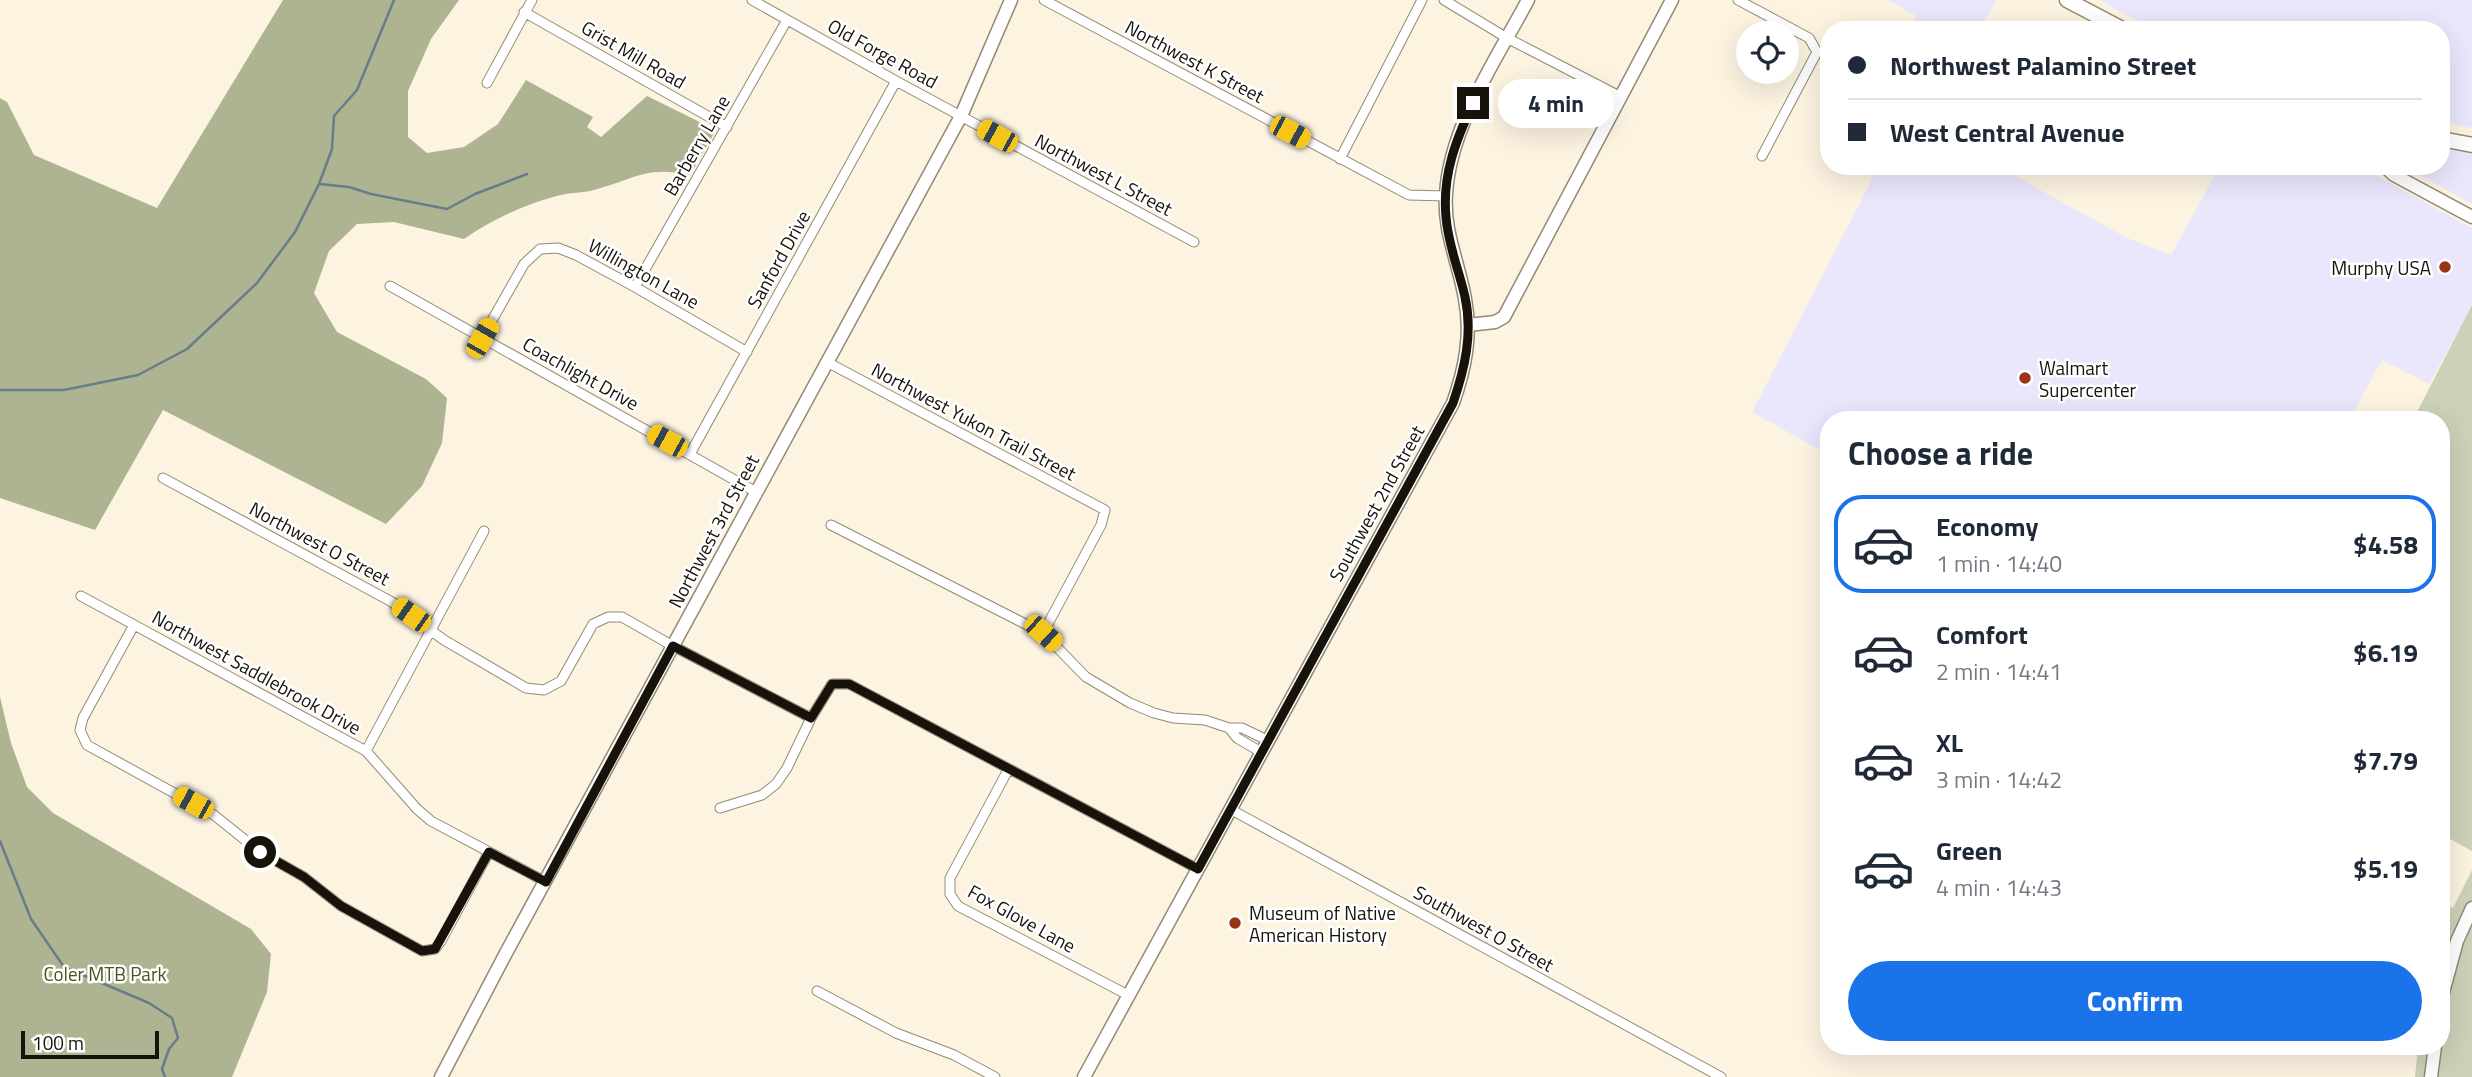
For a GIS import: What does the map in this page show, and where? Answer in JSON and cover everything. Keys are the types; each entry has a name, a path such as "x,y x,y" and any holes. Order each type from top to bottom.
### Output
{"main road":[{"path":"2067,0 2107,21"},
{"path":"2450,141 2472,145"}],"street":[{"path":"487,83 532,0"},
{"name":"Old Forge Road","path":"752,0 961,116"},
{"name":"Northwest 3rd Street","path":"442,1077 506,953 961,116 1011,0"},
{"name":"Northwest K Street","path":"1044,0 1409,195 1445,197"},
{"path":"1339,159 1422,0"},
{"path":"1444,0 1507,38 1621,97"},
{"name":"Southwest 2nd Street","path":"1084,1077 1453,403 1468,348 1468,325 1465,298 1450,244 1446,218 1448,169 1455,144 1528,0"},
{"path":"1468,325 1494,322 1504,317 1672,0"},
{"path":"1738,0 1809,38 1817,52 1762,156"},
{"name":"Grist Mill Road","path":"524,12 727,127"},
{"name":"Barberry Lane","path":"635,287 787,20"},
{"name":"Sanford Drive","path":"690,454 896,81"},
{"name":"Northwest L Street","path":"961,116 1194,242"},
{"path":"2394,175 2472,217"},
{"name":"Willington Lane","path":"482,338 524,264 540,249 558,248 635,287 747,352"},
{"name":"Coachlight Drive","path":"390,286 756,492"},
{"name":"Northwest Yukon Trail Street","path":"827,362 1105,510 1101,525 1043,633"},
{"name":"Northwest O Street","path":"163,478 392,601 479,663 526,688 544,690 561,681 593,624 608,617 622,617 811,718"},
{"path":"831,525 1043,633 1087,677 1130,703 1173,718 1205,720 1229,728 1242,728 1264,746"},
{"path":"366,751 484,531"},
{"name":"Northwest Saddlebrook Drive","path":"81,596 366,751 431,821 546,882"},
{"path":"134,625 83,718 80,730 87,745 214,815 260,852 304,877 341,906 422,951 435,949 489,852"},
{"path":"720,808 762,795 776,784 832,684 849,684 1198,869"},
{"name":"Fox Glove Lane","path":"1008,770 950,878 950,894 958,906 1128,995"},
{"name":"Southwest O Street","path":"1230,809 1721,1077"},
{"path":"2450,969 2472,908"},
{"path":"817,991 896,1033 954,1055 995,1077"},
{"path":"2431,1077 2433,1055"}],"shaded area":[{"path":"1888,0 1996,0 1985,21 1914,21 1916,16"},
{"path":"2099,0 2472,0 2472,128 2450,124 2450,21 2138,21"},
{"path":"2450,150 2472,154 2472,204 2419,175 2450,175"},
{"path":"1874,175 2013,175 2127,238 2171,255 2215,175 2375,175 2472,228 2472,307 2429,384 2382,360 2354,411 1820,411 1820,450 1752,412"}],"green space":[{"path":"283,0 459,0 431,39 408,91 408,137 427,153 464,147 498,124 526,80 593,117 587,127 601,137 647,96 716,130 690,175 674,172 649,173 590,191 558,196 507,214 464,239 394,222 357,224 329,251 314,293 337,332 426,379 447,398 442,443 422,486 386,524 163,410 95,530 0,498 0,98 7,102 34,155 157,208"},
{"path":"2472,305 2472,851 2450,839 2450,411 2418,411"},
{"name":"Coler MTB Park","path":"0,697 11,743 27,787 53,813 251,929 271,954 267,992 232,1077 0,1077"},
{"path":"2472,870 2472,1077 2415,1077 2417,1055 2450,1055 2450,907 2453,908"}],"waterway":[{"path":"0,390 64,390 138,375 187,349 257,283 295,232 319,184 332,149 334,116 357,90 394,0"},
{"path":"320,184 349,187 447,209 475,194 527,174"},
{"path":"0,841 31,919 64,967 149,1003 172,1018 178,1038 169,1049 162,1069 165,1077"}],"place":[{"name":"Murphy USA","path":"2445,267"},
{"name":"Walmart Supercenter","path":"2025,378"},
{"name":"Museum of Native American History","path":"1235,923"}],"route":[{"path":"260,852 304,877 341,906 422,951 435,949 489,852 546,882 673,646 811,718 832,684 849,684 1198,869 1453,403 1468,348 1468,325 1465,298 1450,244 1445,197 1448,169 1455,144 1473,103"}]}
